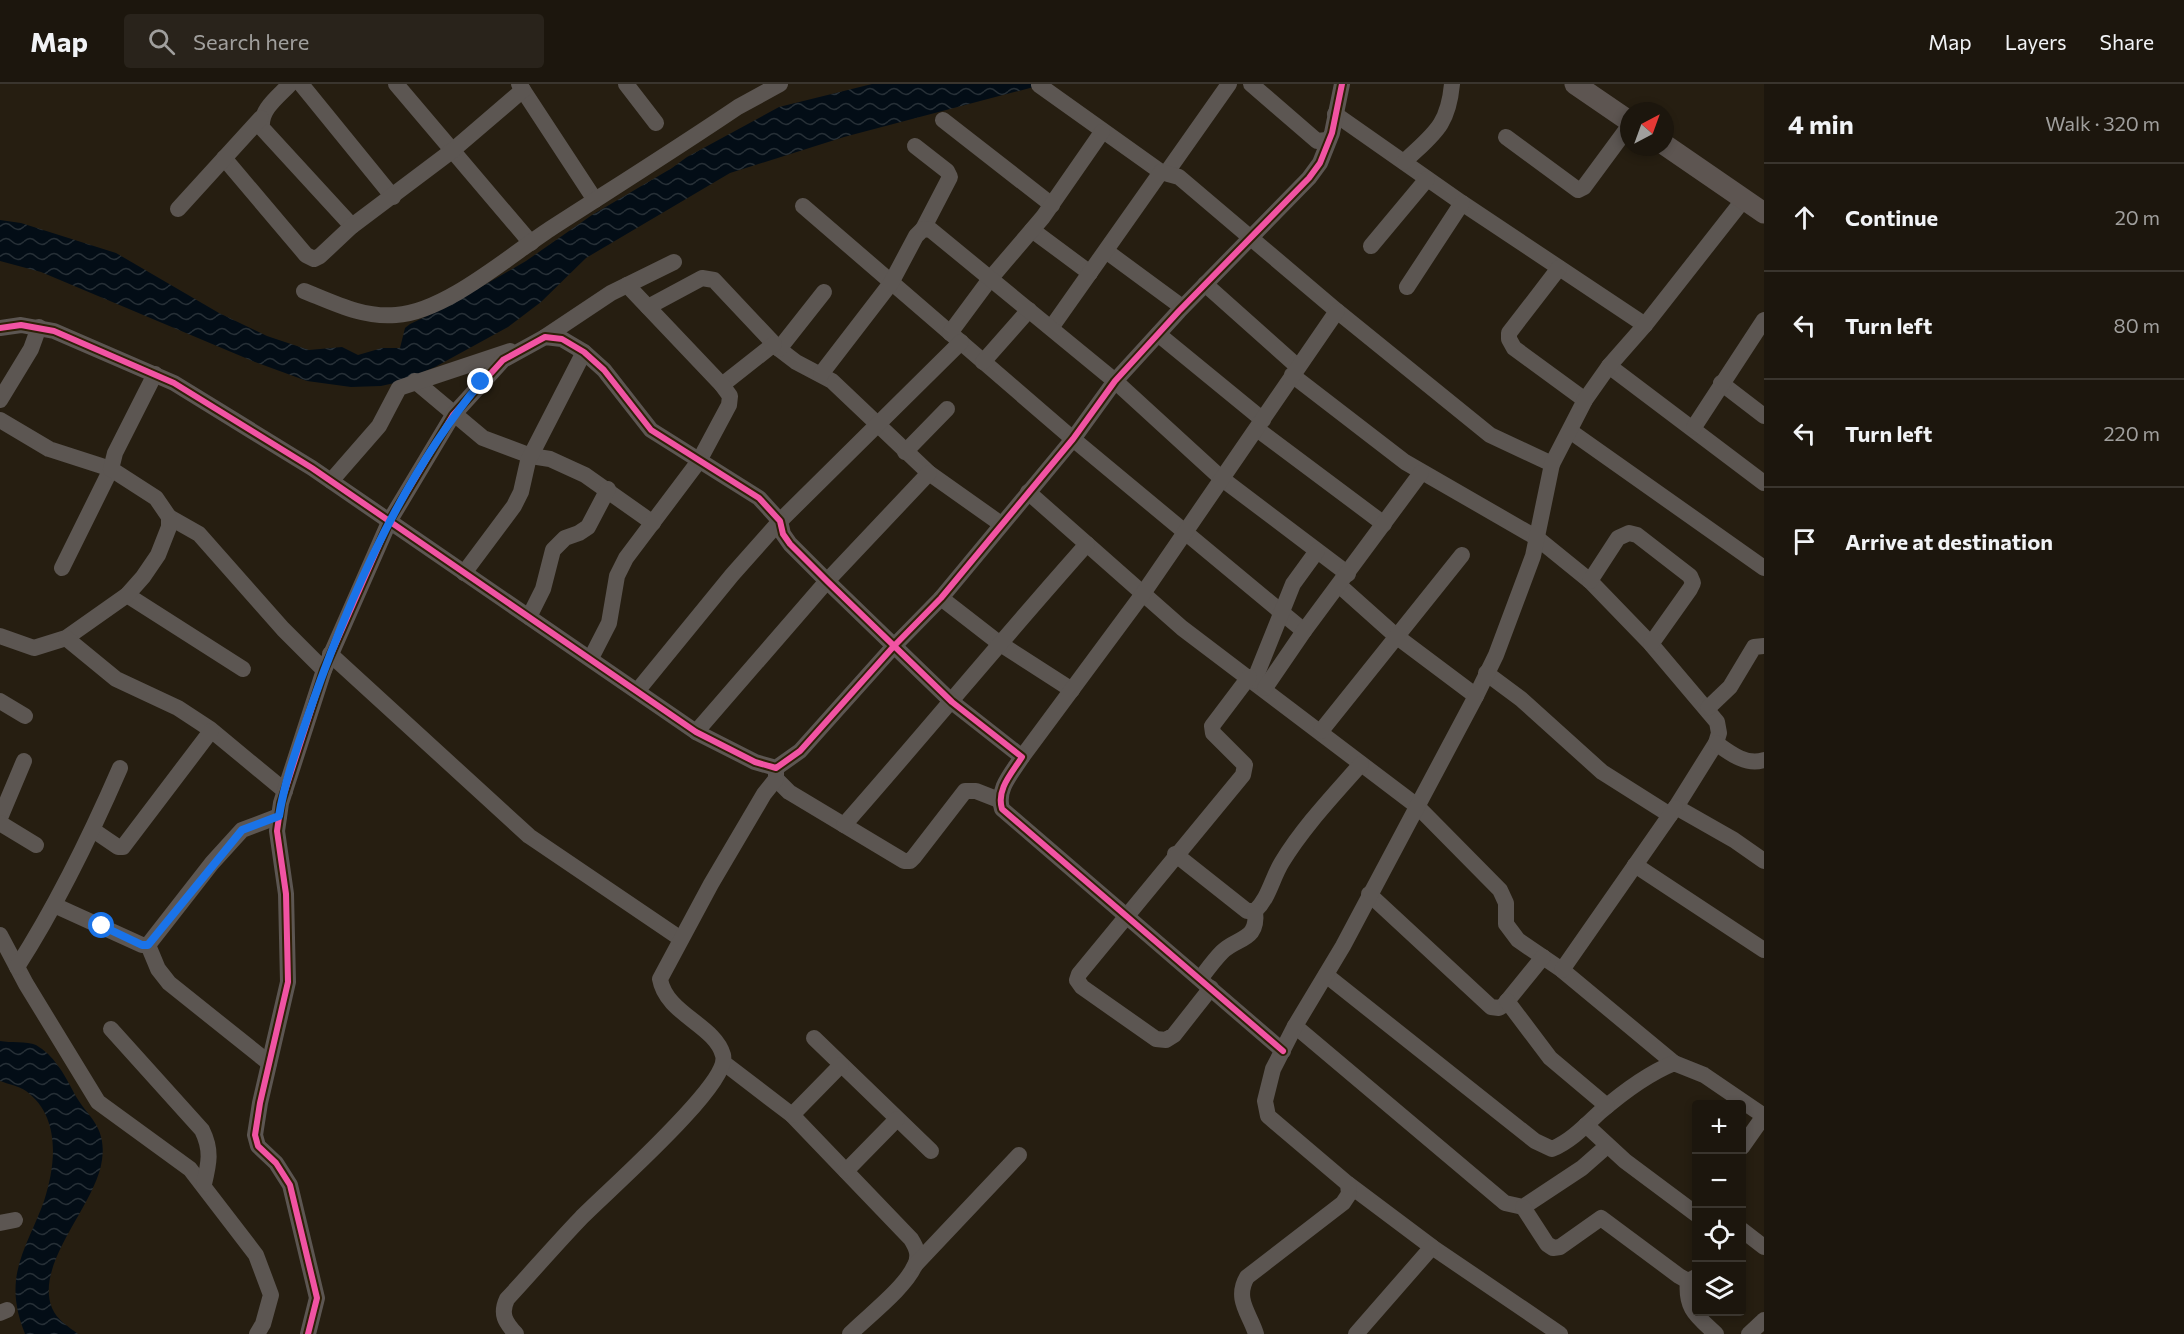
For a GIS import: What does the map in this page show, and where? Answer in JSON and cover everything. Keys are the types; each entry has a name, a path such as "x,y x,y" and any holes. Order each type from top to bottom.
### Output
{"main road":[{"path":"1575,84 1620,115"},
{"path":"1674,151 1764,213"}],"street":[{"path":"178,209 290,84"},
{"path":"301,84 393,197"},
{"path":"396,84 531,243"},
{"path":"626,84 656,123"},
{"path":"304,291 345,308 373,316 398,315 424,309 453,294 738,107 780,84"},
{"path":"1039,84 1102,132 1164,172 1179,177 1337,311 1490,435 1552,464"},
{"path":"1051,328 1229,84"},
{"path":"1251,84 1317,141 1327,140"},
{"path":"516,1334 504,1316 503,1308 507,1299 583,1216 678,1124 720,1074 724,1063 723,1053 716,1042 662,990 660,980 776,773 800,751 894,646 941,598 1000,524 1073,439 1115,381 1182,307 1295,193 1320,163 1327,140 1332,133 1342,84"},
{"path":"1404,162 1444,121 1449,110 1452,84"},
{"path":"224,158 306,255 314,259 352,226 453,150 521,87 595,200"},
{"path":"1335,114 1461,203 1645,325"},
{"path":"261,118 262,128 352,226"},
{"path":"943,120 1052,205"},
{"path":"638,690 780,520 877,423 956,338 990,279 1052,205 1102,132"},
{"path":"1506,137 1578,190 1584,187 1620,138"},
{"path":"821,374 891,283 950,177 947,171 915,146"},
{"path":"1371,246 1427,179"},
{"path":"1560,1334 1432,1247 1348,1184 1268,1116 1265,1101 1273,1069 1295,1026 1326,975 1496,655 1533,556 1552,464 1585,400 1609,366 1645,325 1744,198"},
{"path":"1407,287 1461,203"},
{"path":"803,206 1073,439 1304,631"},
{"path":"923,229 931,230 1029,310 1115,381 1221,478 1317,551 1396,636 1476,696"},
{"path":"1032,230 1090,273"},
{"path":"1106,252 1182,307"},
{"path":"331,480 379,426 399,388 519,349 545,337 627,285 674,262"},
{"path":"1559,268 1509,333 1509,339 1514,348 1585,400"},
{"path":"648,307 708,277 714,280 777,346 796,362 832,381 905,453 1000,524"},
{"path":"1205,284 1295,371 1421,473 1537,538 1590,581 1651,644 1708,708 1717,722 1719,733 1716,743 1673,811 1562,970"},
{"path":"591,658 609,623 617,576 626,558 699,461 729,405 730,396 627,285"},
{"path":"722,385 777,346 824,292"},
{"path":"984,362 1029,310"},
{"path":"1283,1051 1002,809 999,800 1002,789 1022,757 1142,595 1337,311"},
{"path":"1694,428 1721,383 1764,320"},
{"path":"0,328 39,327 174,383 331,480 696,732 776,773 789,792 904,861 910,861 965,791 976,792 999,800"},
{"path":"0,400 31,350 39,327"},
{"path":"1158,334 1260,424 1384,524"},
{"path":"545,337 562,339 584,352 604,370 651,430 751,492 780,520 783,534 790,544 827,581 952,702 1022,757"},
{"path":"308,1334 317,1298 290,1185 276,1163 258,1146 255,1136 288,982 286,894 277,831 279,816 330,654 390,520 453,415 490,371 519,349"},
{"path":"464,573 514,506 521,492 531,456 584,352"},
{"path":"1609,366 1764,483"},
{"path":"62,568 111,469 115,453 155,374"},
{"path":"415,381 483,438 531,456 567,466 608,489 653,523"},
{"path":"1721,383 1764,416"},
{"path":"905,453 947,409"},
{"path":"0,420 49,448 111,469 147,491 162,505 169,517 199,534 283,629 324,670"},
{"path":"1570,431 1764,568"},
{"path":"696,732 827,581 929,473"},
{"path":"1361,764 1280,864 1267,896 1255,911 1254,928 1247,938 1223,951 1174,1035 1166,1040 1156,1039 1082,987 1077,980 1079,974 1245,770 1245,765 1213,733 1212,726 1304,631 1421,473"},
{"path":"529,617 543,589 553,550 565,538 588,527 608,489"},
{"path":"1028,492 1142,595 1417,806 1500,890 1506,903 1504,918 1509,930 1562,970 1674,1063 1704,1075 1741,1100"},
{"path":"0,636 34,648 66,638 128,595 158,555 169,527 169,517"},
{"path":"1590,581 1618,538 1629,533 1637,535 1690,576 1693,583 1690,589 1651,644"},
{"path":"844,825 952,702 999,643 1087,544"},
{"path":"1256,682 1281,612 1299,573 1317,551"},
{"path":"1321,731 1462,555"},
{"path":"128,595 243,669"},
{"path":"941,598 999,643 1072,690"},
{"path":"66,638 116,679 178,708 212,731 285,791"},
{"path":"1708,708 1730,687 1754,646 1764,646"},
{"path":"330,654 529,836 681,939"},
{"path":"1486,673 1521,699 1602,772 1673,811 1734,840 1764,861"},
{"path":"0,701 25,716"},
{"path":"93,830 123,848 212,731"},
{"path":"1716,743 1744,761 1755,763 1764,760"},
{"path":"0,818 24,761"},
{"path":"17,967 54,905 93,830 120,768"},
{"path":"148,945 242,830 279,816"},
{"path":"0,823 36,845"},
{"path":"1175,854 1247,911 1255,911"},
{"path":"1635,865 1764,950"},
{"path":"1369,894 1491,1007 1499,1008 1507,1001 1543,957"},
{"path":"54,905 142,945 148,945"},
{"path":"0,935 98,1102 190,1169 204,1184 256,1255 271,1295 263,1324 257,1334"},
{"path":"148,945 158,969 169,983 269,1063"},
{"path":"1326,975 1535,1141 1552,1149 1562,1145 1607,1106 1651,1074 1674,1063"},
{"path":"1507,1001 1550,1058 1607,1106"},
{"path":"1295,1026 1472,1178 1505,1203 1523,1207 1547,1244 1553,1248 1560,1247 1597,1219 1606,1220 1692,1279 1686,1298 1692,1308"},
{"path":"111,1029 202,1130 209,1144 210,1160 204,1184"},
{"path":"814,1038 931,1151"},
{"path":"724,1063 792,1115 911,1239 917,1249 916,1264"},
{"path":"792,1115 842,1065"},
{"path":"1746,1104 1764,1116 1746,1141"},
{"path":"846,1172 897,1119"},
{"path":"1586,1125 1607,1146 1692,1209"},
{"path":"1523,1207 1582,1168 1607,1146"},
{"path":"850,1334 906,1278 916,1264 1019,1155"},
{"path":"1256,1334 1246,1316 1241,1286 1247,1278 1343,1203 1349,1194 1348,1184"},
{"path":"1746,1233 1764,1247"},
{"path":"1356,1334 1432,1247"},
{"path":"1699,1316 1716,1334"},
{"path":"1749,1334 1764,1320"}],"water":[{"path":"872,84 1045,84 844,137 730,173 586,258 541,302 508,327 435,367 399,382 381,386 351,387 307,381 255,362 41,272 0,261 0,220 21,223 116,253 219,313 267,336 309,350 342,347 358,355 382,348 400,348 405,328 410,324 448,306 526,261 592,215 687,157 779,107"},
{"path":"0,1041 36,1045 48,1054 58,1065 94,1122 101,1138 102,1160 97,1177 58,1253 51,1272 49,1291 52,1308 63,1323 78,1334 25,1334 19,1314 16,1301 16,1280 24,1250 48,1187 53,1142 45,1114 37,1102 23,1089 0,1081"}],"cycle path":[{"path":"0,328 21,325 54,331 174,383 312,468 696,732 755,762 776,768 800,751 894,646 941,598 1073,439 1115,381 1179,311 1309,178 1320,163 1332,133 1342,84"},
{"path":"308,1334 317,1298 290,1185 276,1163 258,1146 255,1135 260,1103 288,982 286,894 277,831 281,803 324,670 390,520 453,415 503,360 545,337 562,339 584,352 604,370 651,430 759,498 780,521 783,534 790,544 827,581 952,702 1022,757 1003,788 1002,809 1283,1051"}],"route":[{"path":"102,926 142,945 148,945 155,939 212,863 242,830 279,816 301,735 324,670 390,520 453,415 481,382"}]}
